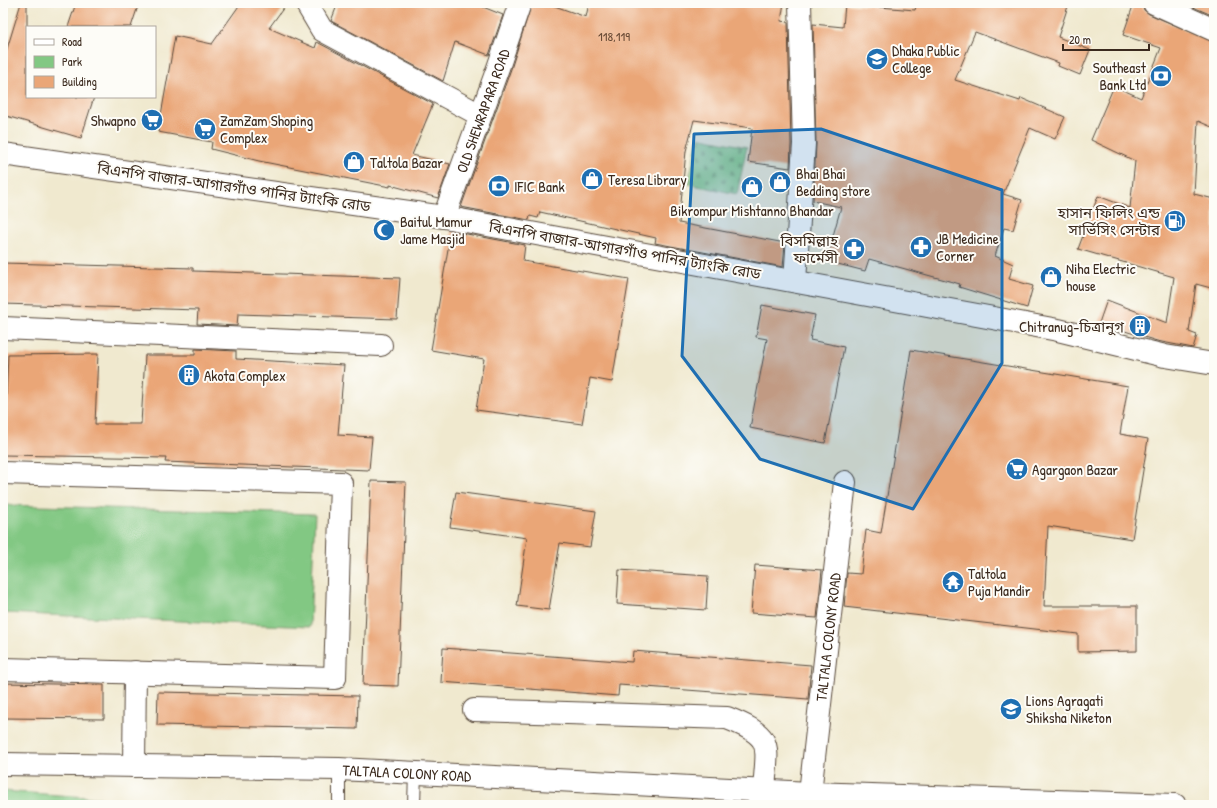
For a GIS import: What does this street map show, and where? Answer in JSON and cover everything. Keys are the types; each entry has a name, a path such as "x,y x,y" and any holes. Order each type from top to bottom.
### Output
{"street":[{"path":"306,3 322,30 480,115"},
{"name":"OLD SHEWRAPARA ROAD","path":"444,217 520,3"},
{"path":"795,281 804,144 800,3"},
{"path":"1154,3 1214,30"},
{"name":"বিএনপি বাজার-আগারগাঁও পানির ট্যাংকি রোড","path":"3,154 444,217 1058,330 1165,356 1214,364"},
{"path":"3,328 381,345"},
{"path":"3,474 341,483 335,678 3,668"},
{"name":"TALTALA COLONY ROAD","path":"810,799 845,482"},
{"path":"134,766 135,672"},
{"path":"474,710 727,718 748,726 761,736 766,747 764,790"},
{"name":"TALTALA COLONY ROAD","path":"3,764 339,768 764,790 810,799 1175,805"}],"lane":[{"path":"339,768 339,805"},
{"path":"414,805 415,772"}],"highlighted area":[{"path":"821,129 1002,190 1002,363 913,509 760,459 682,356 694,134"}],"green space":[{"path":"698,137 747,147 737,194 688,184"},
{"path":"3,505 315,514 310,627 3,613"},
{"path":"3,791 101,798 99,805 3,805"}],"building":[{"path":"21,3 27,3 26,98 94,98 81,138 3,115 3,62"},
{"path":"76,3 139,3 131,26 68,26"},
{"path":"241,3 287,3 269,28 315,48 317,42 433,104 412,155 450,164 438,198 390,185 390,187 259,161 211,149 212,142 158,132 175,36 212,44"},
{"path":"338,3 473,3 503,15 489,55 455,42 443,81 331,21"},
{"path":"532,3 546,3 586,17 589,3 784,3 781,21 788,22 791,144 790,168 748,162 752,128 694,120 686,151 679,223 785,243 783,267 655,243 656,238 540,212 538,218 530,216 529,220 461,207 511,69"},
{"path":"917,3 1069,3 1058,37 1090,50 1080,75 1058,66 1059,63 975,32 955,80 1020,101 1021,98 1065,117 1055,139 1030,128 1003,194 1022,200 1013,230 1004,228 995,256 1013,264 1009,279 1033,286 1027,308 959,287 960,284 869,259 865,271 826,261 841,207 813,201 816,144 813,24 843,27 845,4 915,10"},
{"path":"1134,3 1142,3 1144,10 1149,14 1214,42 1214,128 1198,121 1194,194 1214,199 1214,249 1211,288 1196,284 1189,332 1197,335 1193,348 1157,341 1099,323 1107,300 1167,323 1174,277 1078,249 1098,196 1130,208 1135,161 1091,140 1114,86 1141,98 1161,48 1123,35"},
{"path":"1184,3 1214,3 1214,16"},
{"path":"451,231 525,245 523,261 629,279 612,382 590,378 582,424 476,410 484,359 431,350"},
{"path":"3,263 193,268 193,271 400,278 397,319 238,314 237,326 197,324 198,310 3,304"},
{"path":"762,305 815,315 810,340 844,347 825,443 750,428 767,339 756,337"},
{"path":"195,349 236,351 236,359 344,365 338,435 372,437 369,470 165,462 166,458 3,455 3,421 5,421 8,355 98,354 95,424 141,424 145,355 195,355"},
{"name":"Agargaon Bazar","path":"911,350 1128,386 1120,434 1148,439 1132,539 1048,526 1044,606 1137,606 1137,651 1078,652 1078,634 844,607 847,573 861,574 866,530 881,533"},
{"path":"371,481 406,482 398,686 363,685"},
{"path":"456,492 596,511 590,547 560,543 549,610 517,606 527,538 450,527"},
{"path":"755,565 822,570 817,618 751,613"},
{"path":"619,570 708,576 706,610 617,604"},
{"path":"443,648 632,662 633,651 811,665 808,699 619,685 618,696 441,682"},
{"path":"3,683 104,685 104,719 3,718"},
{"path":"158,692 358,696 357,729 157,725"}],"place":[{"name":"Dhaka Public College","path":"877,59"},
{"name":"Southeast Bank Ltd","path":"1161,76"},
{"name":"Shwapno","path":"152,120"},
{"name":"ZamZam Shoping Complex","path":"205,129"},
{"name":"Taltola Bazar","path":"354,162"},
{"name":"Teresa Library","path":"592,179"},
{"name":"Bhai Bhai Bedding store","path":"780,182"},
{"name":"IFIC Bank","path":"499,186"},
{"name":"Bikrompur Mishtanno Bhandar","path":"752,187"},
{"name":"হাসান ফিলিং এন্ড সার্ভিসিং সেন্টার","path":"1175,221"},
{"name":"Baitul Mamur Jame Masjid","path":"384,230"},
{"name":"JB Medicine Corner","path":"921,247"},
{"name":"বিসমিল্লাহ ফার্মেসী","path":"854,249"},
{"name":"Niha Electric house","path":"1051,277"},
{"name":"Chitranug-চিত্রানুগ","path":"1140,326"},
{"name":"Akota Complex","path":"189,375"},
{"name":"Agargaon Bazar","path":"1017,469"},
{"name":"Taltola Puja Mandir","path":"953,582"},
{"name":"Lions Agragati Shiksha Niketon","path":"1011,709"}]}
